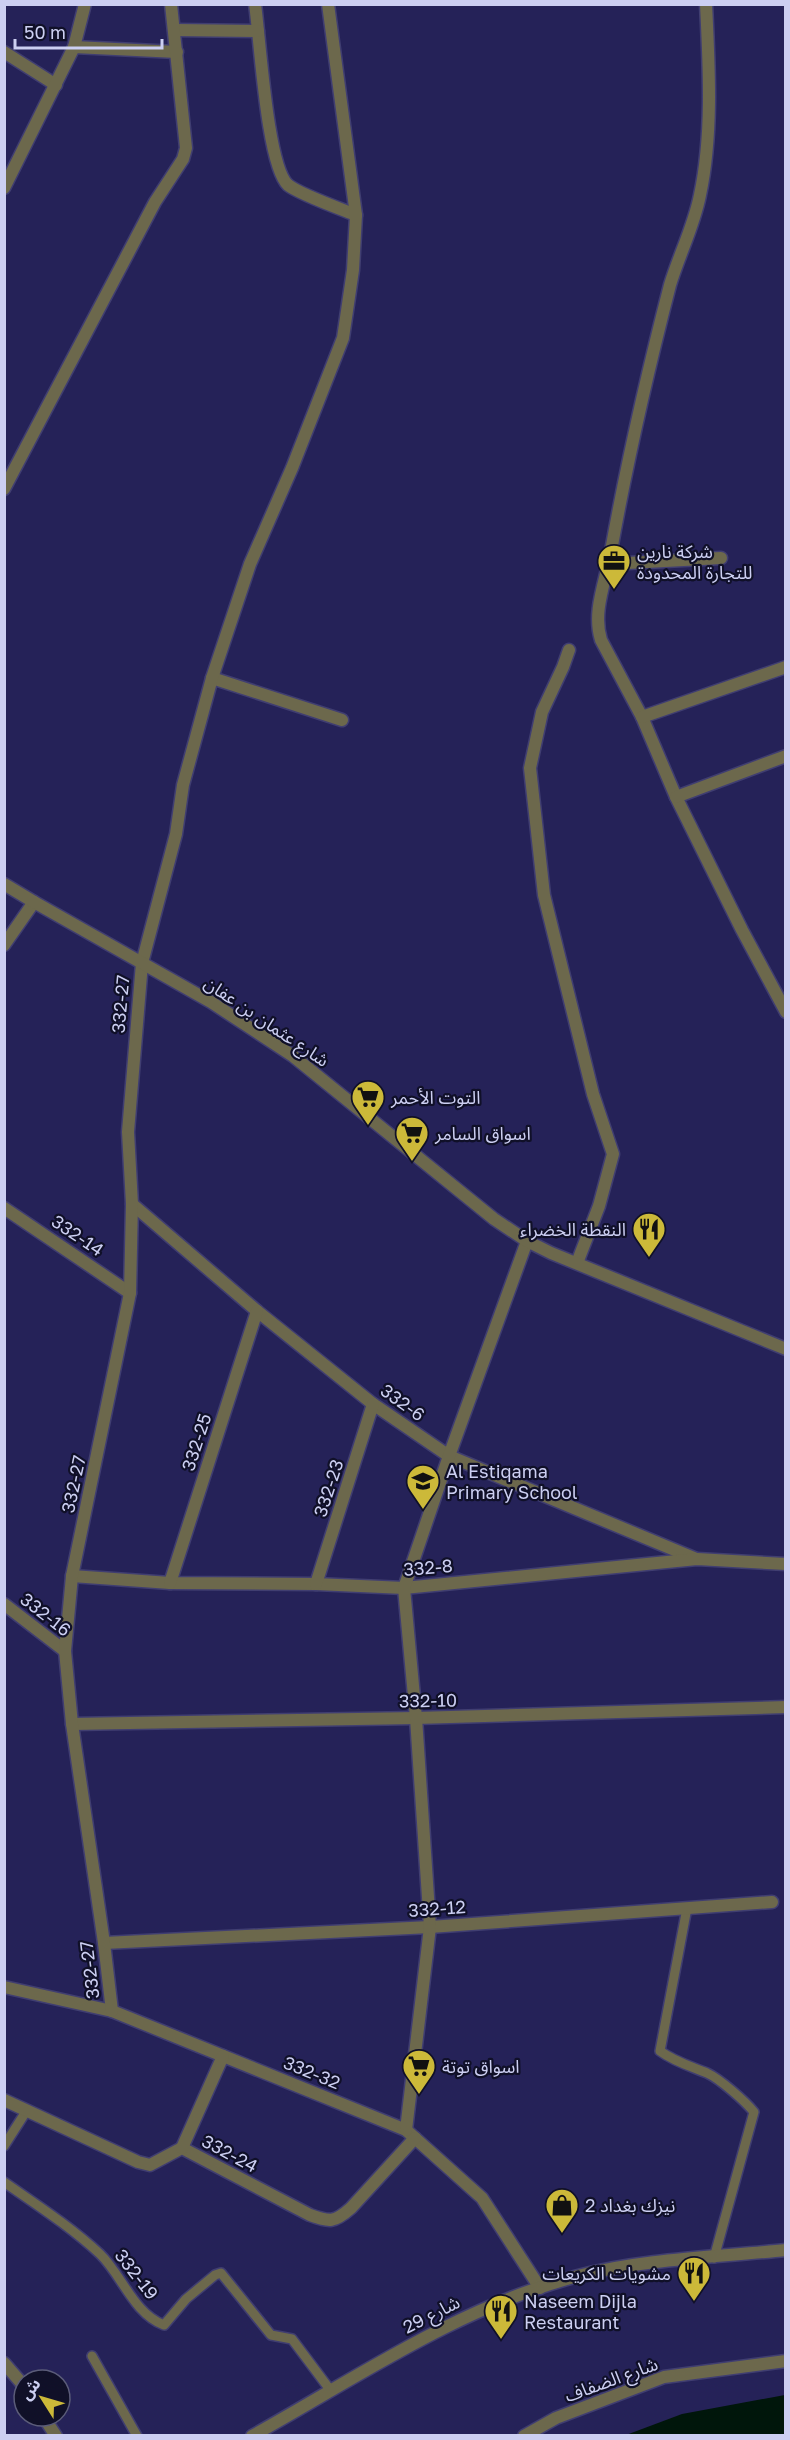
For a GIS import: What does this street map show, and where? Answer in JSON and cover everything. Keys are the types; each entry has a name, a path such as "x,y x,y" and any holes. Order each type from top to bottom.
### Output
{"street":[{"path":"5,187 74,47 85,4"},
{"path":"4,489 155,202 183,159 186,148 171,4"},
{"path":"255,4 271,144 278,170 289,185 356,215"},
{"name":"332-27","path":"112,2011 72,1724 65,1652 72,1576 130,1293 132,1204 128,1132 142,963 176,834 183,785 212,678 250,564 292,468 343,338 353,270 356,215 328,4"},
{"path":"706,4 709,68 707,134 700,195 671,282 650,364 598,607 597,628 601,640 642,717 676,797 742,930 786,1012"},
{"path":"175,30 258,31"},
{"path":"74,47 177,52"},
{"path":"4,52 57,85"},
{"path":"609,564 721,558"},
{"path":"569,650 542,712 531,768 544,895 593,1094 613,1154 599,1206 577,1263"},
{"path":"642,717 786,667"},
{"path":"212,678 342,720"},
{"path":"676,797 786,756"},
{"name":"شارع عثمان بن عفان","path":"4,884 211,1002 293,1056 494,1219 527,1241 786,1349"},
{"path":"4,945 34,902"},
{"name":"332-6","path":"132,1204 258,1311 374,1404 449,1456 697,1559"},
{"name":"332-14","path":"6,1213 130,1293"},
{"path":"411,2134 430,1928 416,1718 404,1588 527,1241"},
{"name":"332-25","path":"170,1583 258,1311"},
{"name":"332-23","path":"316,1584 374,1404"},
{"name":"332-8","path":"72,1576 170,1583 316,1584 404,1588 697,1559 786,1564"},
{"name":"332-16","path":"4,1604 65,1652"},
{"name":"332-10","path":"72,1724 416,1718 786,1707"},
{"name":"332-12","path":"104,1943 430,1928 772,1902"},
{"name":"332-32","path":"4,1987 112,2011 411,2134 482,2198 540,2288"},
{"path":"182,2148 223,2056"},
{"name":"332-24","path":"4,2100 138,2162 150,2165 182,2148 327,2221 340,2218 351,2208 411,2134"},
{"name":"شارع 29","path":"252,2436 400,2350 477,2310 540,2288 577,2276 615,2268 786,2250"},
{"name":"شارع الضفاف","path":"524,2436 556,2418 664,2377 786,2361"}],"lane":[{"path":"687,1908 660,2051 672,2060 710,2074 745,2101 754,2112 714,2258"},
{"path":"4,2146 27,2110"},
{"name":"332-19","path":"4,2182 64,2224 102,2256 142,2310 158,2323 164,2325 186,2299 215,2275 221,2273 271,2335 292,2339 330,2391"},
{"path":"92,2356 137,2436"}],"shaded area":[{"path":"785,2395 785,2435 626,2435 682,2414"}],"place":[{"name":"شركة نارين للتجارة المحدودة","path":"614,590"},
{"name":"التوت الأحمر","path":"368,1126"},
{"name":"اسواق السامر","path":"412,1162"},
{"name":"النقطة الخضراء","path":"649,1258"},
{"name":"Al Estiqama Primary School","path":"423,1510"},
{"name":"اسواق توتة","path":"419,2095"},
{"name":"نيزك بغداد 2","path":"562,2234"},
{"name":"مشويات الكريعات","path":"694,2302"},
{"name":"Naseem Dijla Restaurant","path":"501,2340"}]}
